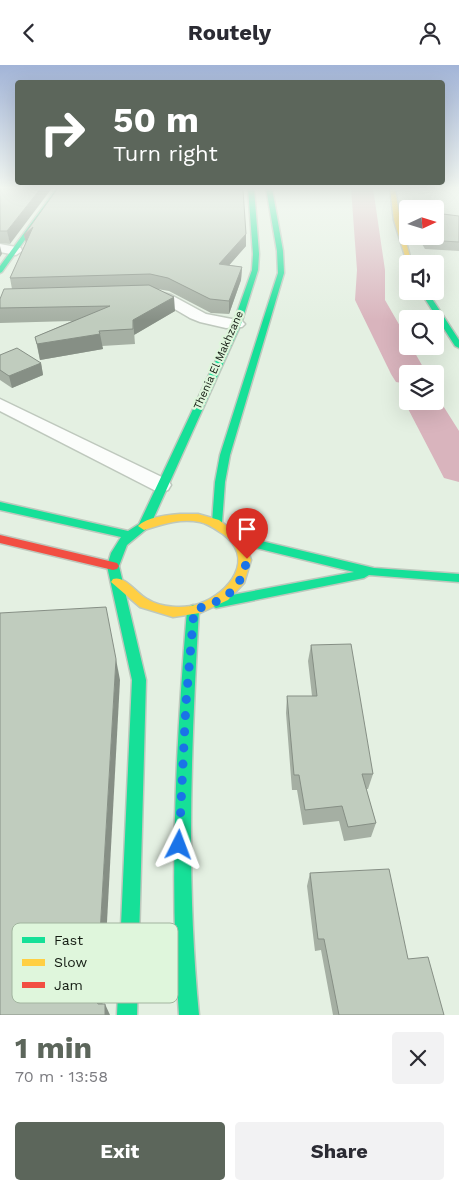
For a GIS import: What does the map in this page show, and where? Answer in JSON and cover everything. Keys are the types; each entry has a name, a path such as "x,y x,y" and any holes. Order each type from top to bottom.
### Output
{"main road":[{"path":"0,271 29,232"},
{"name":"Thenia El Makhzane","path":"144,525 237,324 255,270 256,254 254,232"},
{"path":"217,523 220,482 225,455 281,273 277,232"},
{"path":"400,232 406,255"},
{"path":"429,300 459,346"},
{"path":"0,507 128,535"},
{"path":"130,923 139,680 113,566 117,549 128,535 144,525 161,518 200,517 232,531 240,540 247,559 244,575 233,591 216,603"},
{"path":"0,539 113,566"},
{"path":"240,540 374,572 459,577"},
{"path":"117,582 128,596 146,607 169,611 194,610 216,603 290,587 374,572"},
{"path":"188,1015 184,979 179,845 186,703 194,610"}],"street":[{"path":"0,248 16,251"},
{"path":"130,293 161,294 204,319 217,323 237,324"},
{"path":"0,404 162,485"}],"building":[{"path":"31,232 246,232 219,264 242,267 229,301 210,299 168,278 150,274 10,278"},
{"path":"444,232 459,232 459,242 444,241"},
{"path":"149,285 174,297 133,320 133,329 99,331 100,334 37,344 35,337 110,306 0,308 0,299 4,289"},
{"path":"17,348 41,363 9,376 0,370 0,355"},
{"path":"106,607 116,659 101,923 12,923 12,1003 105,1004 105,1015 0,1015 0,613"},
{"path":"351,644 373,774 362,774 376,823 348,827 342,806 305,810 299,775 294,775 287,696 317,696 311,645"},
{"path":"389,869 408,959 428,957 444,1015 339,1015 324,939 318,939 310,873"}],"waterway":[{"path":"367,232 371,270 370,300 404,365"},
{"path":"428,410 459,469"}],"traffic: fast":[{"path":"0,271 27,232"},
{"path":"144,525 237,324 255,270 254,232"},
{"path":"217,523 220,482 225,455 281,273 277,232"},
{"path":"429,300 459,346"},
{"path":"0,506 128,535"},
{"path":"130,923 139,680 113,566 114,559 123,542 132,533 144,526"},
{"path":"240,540 374,572 459,578"},
{"path":"216,603 364,574"},
{"path":"189,1015 182,913 181,863 186,711 193,610"},
{"path":"127,1003 127,1015"}],"traffic: slow":[{"path":"400,232 407,255"},
{"path":"117,582 144,604 173,612 200,609 223,597 239,580 245,560 238,540 215,523 198,518 180,517 161,520 144,526"}],"traffic: jam":[{"path":"0,539 113,566"}],"route":[{"path":"179,845 186,703 194,610 216,603 233,591 244,575 247,559"}]}
